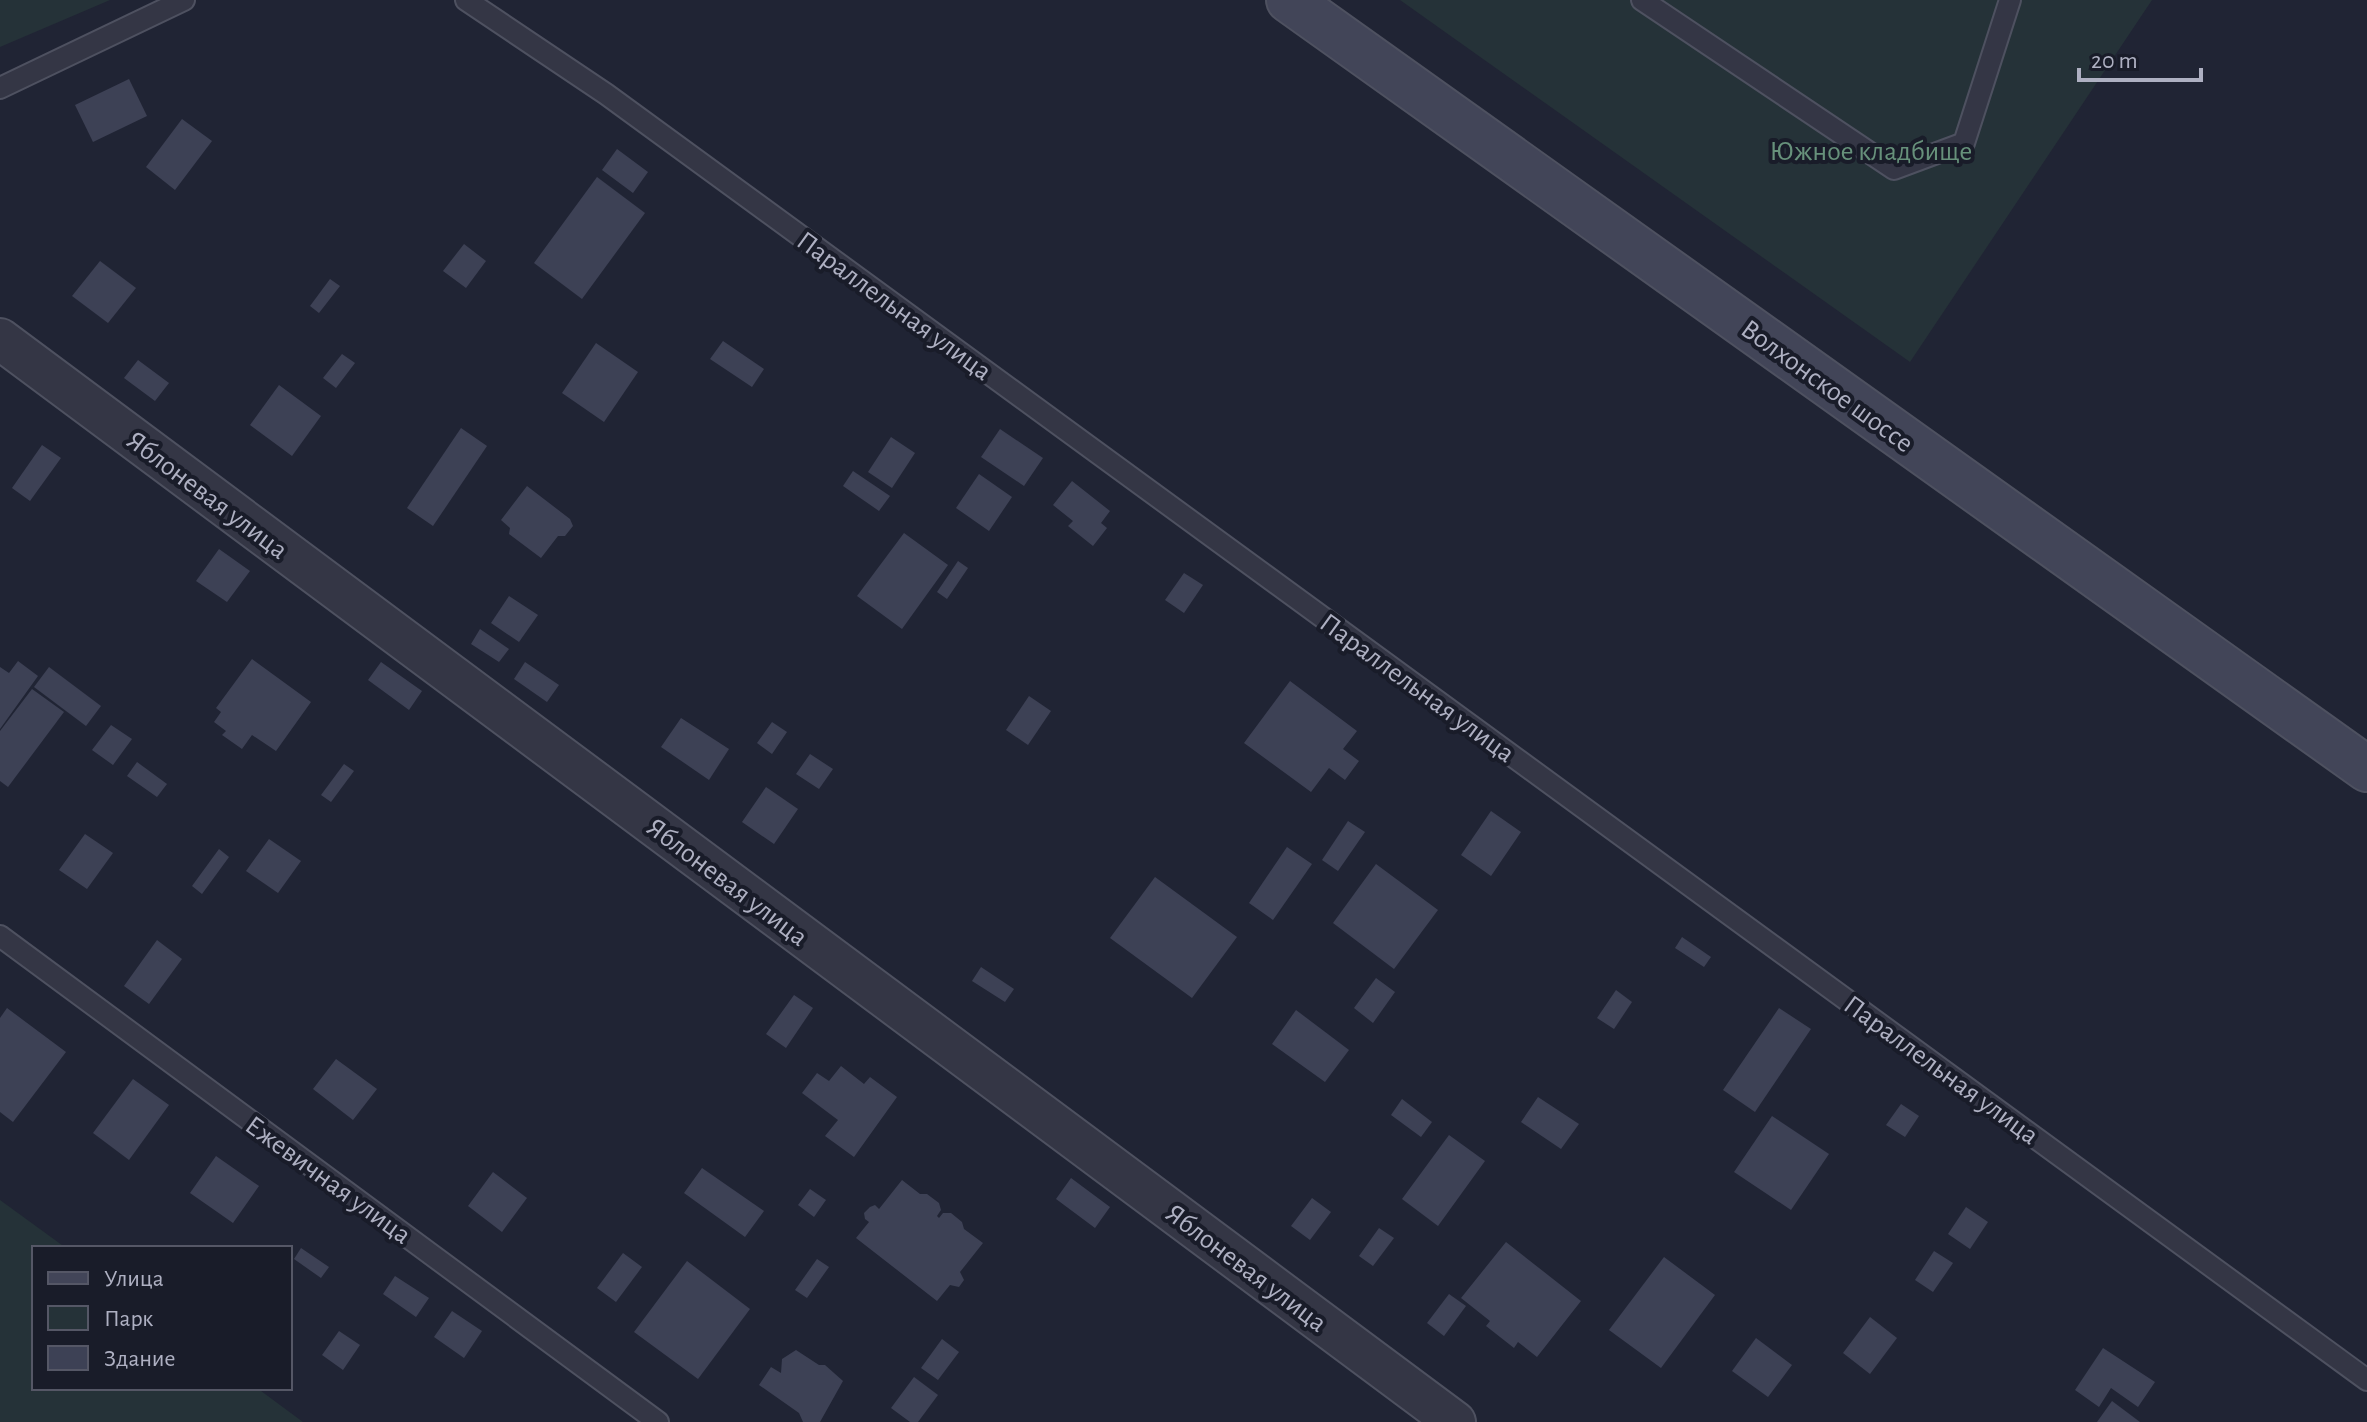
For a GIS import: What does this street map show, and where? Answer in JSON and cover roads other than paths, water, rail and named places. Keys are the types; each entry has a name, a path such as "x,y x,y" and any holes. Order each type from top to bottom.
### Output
{"main road":[{"name":"Волхонское шоссе","path":"1289,0 2367,769"}],"street":[{"name":"Яблоневая улица","path":"0,339 1455,1422"}],"lane":[{"path":"0,88 184,0"},
{"name":"Параллельная улица","path":"466,0 606,94 2367,1380"},
{"path":"1642,0 1894,169 1964,143 2010,0"},
{"name":"Ежевичная улица","path":"0,936 658,1422"}],"park label":[{"name":"Южное кладбище","path":"1871,150"}]}
